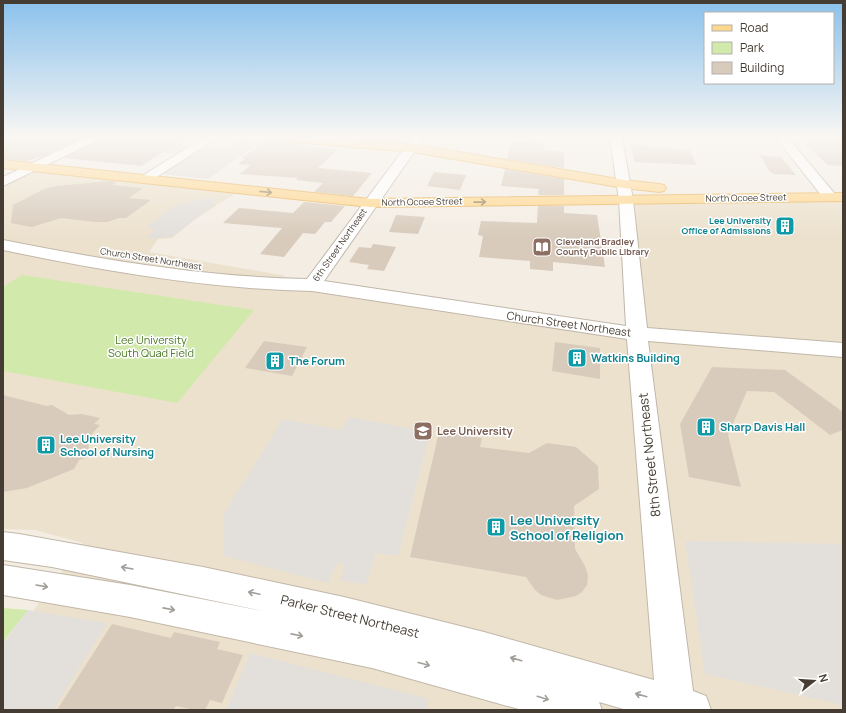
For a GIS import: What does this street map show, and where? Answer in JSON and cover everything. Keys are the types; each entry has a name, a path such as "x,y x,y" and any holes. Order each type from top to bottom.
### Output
{"main road":[{"name":"North Ocoee Street","path":"73,171 370,203 625,192 837,197"},
{"path":"536,171 625,192"}],"street":[{"path":"3,182 24,171"},
{"path":"144,179 157,171"},
{"name":"6th Street Northeast","path":"304,284 394,171"},
{"name":"8th Street Northeast","path":"622,171 625,192 637,334 681,708"},
{"path":"813,171 837,197"},
{"name":"Church Street Northeast","path":"3,237 292,279 304,284"},
{"name":"Church Street Northeast","path":"3,246 70,259 183,275 260,284 304,284 637,334 843,350"},
{"name":"Parker Street Northeast","path":"3,546 33,548 114,566 205,582 298,602 476,647 681,708"},
{"path":"3,580 130,601 372,650 506,686 583,710"}],"shaded area":[{"name":"Lee University","path":"31,171 35,171 236,193 197,218 172,238 158,239 149,252 281,275 292,279 637,334 626,200 843,199 843,710 3,710 3,652 83,543 35,530 3,529 3,186"},
{"path":"165,171 219,171 208,179 161,174"},
{"path":"206,198 220,199 212,203 215,205 171,237 146,239 156,229 145,228 175,205"},
{"path":"349,417 418,430 429,437 398,556 376,553 366,585 340,580 344,568 343,562 335,567 328,583 224,556 223,515 283,419 342,430"},
{"path":"685,541 843,544 843,705 705,674"},
{"path":"28,610 107,623 53,710 3,710 3,643"},
{"path":"250,653 429,699 426,710 226,710"}],"green space":[{"name":"Lee University South Quad Field","path":"22,275 254,310 177,403 3,371 3,287"},
{"path":"3,608 28,610 3,642"}],"building":[{"path":"243,171 353,171 372,173 353,196 314,192 323,183 296,180 298,178 240,174"},
{"path":"504,171 518,171 564,179 564,195 538,195 539,189 501,186"},
{"path":"769,171 793,171 796,175 774,174"},
{"path":"434,172 466,175 460,190 427,186"},
{"path":"109,181 117,182 112,185 143,188 129,198 151,200 126,218 119,218 107,222 61,218 32,227 11,223 13,205 44,189 57,186"},
{"path":"304,202 345,206 331,222 325,222 315,234 303,233 284,257 260,254 282,228 223,223 239,208 293,213"},
{"name":"Cleveland Bradley County Public Library","path":"538,206 564,206 564,213 597,215 605,267 553,262 553,271 530,269 530,261 479,257 483,236 478,235 481,221 537,223"},
{"path":"396,215 425,217 418,234 389,232"},
{"path":"373,244 396,247 384,271 367,269 369,265 349,262 359,247 371,248"},
{"name":"The Forum","path":"264,341 307,347 292,376 245,368"},
{"name":"Watkins Building","path":"555,342 600,348 600,379 552,371"},
{"name":"Sharp Davis Hall","path":"712,367 785,370 843,412 843,430 830,435 774,392 747,391 728,435 741,487 689,477 680,424"},
{"name":"Lee University School of Nursing","path":"3,395 47,406 52,405 69,415 82,414 100,418 94,424 100,425 88,438 89,452 85,454 86,458 79,460 74,469 27,488 3,492"},
{"name":"Lee University School of Religion","path":"439,432 482,438 480,447 529,453 547,443 576,447 598,466 599,489 574,506 575,549 585,566 588,575 587,585 582,592 576,596 557,600 541,595 535,590 526,577 410,557"},
{"path":"112,624 171,638 174,632 220,642 217,649 243,655 222,703 210,700 205,710 194,710 176,706 173,710 57,710"}],"place":[{"name":"Lee University Office of Admissions","path":"785,226"},
{"name":"Cleveland Bradley County Public Library","path":"542,247"},
{"name":"Watkins Building","path":"577,358"},
{"name":"The Forum","path":"275,361"},
{"name":"Sharp Davis Hall","path":"706,427"},
{"name":"Lee University","path":"423,431"},
{"name":"Lee University School of Nursing","path":"46,445"},
{"name":"Lee University School of Religion","path":"496,527"}]}
